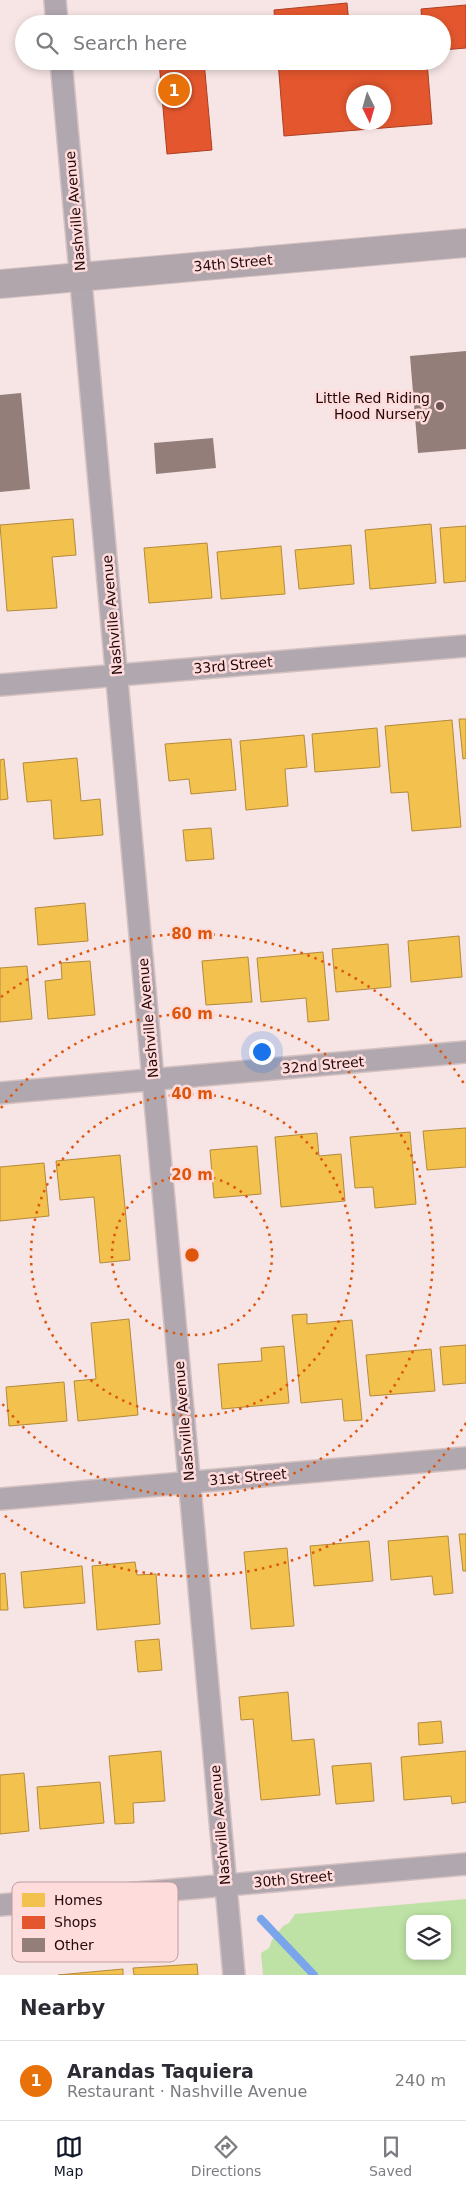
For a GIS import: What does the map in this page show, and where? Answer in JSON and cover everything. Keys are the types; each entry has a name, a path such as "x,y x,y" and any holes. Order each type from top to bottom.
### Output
{"main road":[{"name":"34th Street","path":"0,284 466,243"}],"street":[{"path":"55,0 56,15"},
{"name":"Nashville Avenue","path":"62,70 234,1975"},
{"name":"33rd Street","path":"0,685 466,646"},
{"name":"32nd Street","path":"0,1093 466,1052"},
{"name":"31st Street","path":"0,1498 466,1458"},
{"name":"30th Street","path":"178,1889 466,1864"}],"green space":[{"path":"466,1899 466,1975 263,1975 261,1953 269,1948 272,1940 283,1926 289,1923 295,1914"}],"building: Homes":[{"path":"73,519 76,555 52,557 57,608 7,611 0,525"},
{"path":"431,524 436,583 370,589 365,530"},
{"path":"466,526 466,581 444,583 440,528"},
{"path":"207,543 212,598 149,603 144,548"},
{"path":"351,545 354,584 299,589 295,550"},
{"path":"281,546 285,594 221,599 217,552"},
{"path":"459,719 466,719 466,758 463,759"},
{"path":"452,720 461,827 412,831 408,792 391,793 385,726"},
{"path":"377,728 380,767 315,772 312,734"},
{"path":"304,735 307,767 285,769 288,806 246,810 240,741"},
{"path":"231,739 236,790 191,794 189,779 169,781 165,744"},
{"path":"77,758 81,801 100,799 103,835 54,839 51,800 27,802 23,763"},
{"path":"4,759 8,799 0,800 0,760"},
{"path":"211,828 214,859 186,861 183,830"},
{"path":"85,903 88,941 38,945 35,908"},
{"path":"459,936 462,977 411,982 408,941"},
{"path":"388,944 391,987 336,992 332,949"},
{"path":"323,952 329,1020 308,1022 306,998 261,1002 257,958"},
{"path":"248,957 252,1002 206,1005 202,961"},
{"path":"90,961 95,1015 48,1019 45,981 62,979 61,963"},
{"path":"27,966 32,1019 0,1022 0,968"},
{"path":"466,1128 466,1167 427,1170 423,1131"},
{"path":"410,1132 416,1204 375,1208 373,1187 355,1188 350,1137"},
{"path":"317,1133 319,1156 341,1154 345,1201 281,1207 275,1137"},
{"path":"257,1146 261,1194 214,1198 210,1150"},
{"path":"120,1155 130,1260 100,1263 94,1197 60,1200 56,1161"},
{"path":"44,1163 49,1216 0,1221 0,1167"},
{"path":"307,1314 307,1324 352,1320 362,1420 344,1421 342,1399 301,1403 292,1315"},
{"path":"129,1319 138,1415 78,1421 74,1381 96,1379 91,1323"},
{"path":"466,1345 466,1383 443,1385 440,1347"},
{"path":"284,1346 289,1403 222,1409 218,1364 262,1361 261,1348"},
{"path":"431,1349 435,1391 370,1396 366,1355"},
{"path":"64,1382 67,1421 9,1426 6,1387"},
{"path":"459,1534 466,1534 466,1571 463,1571"},
{"path":"448,1536 453,1593 434,1595 432,1576 391,1580 388,1541"},
{"path":"369,1541 373,1581 314,1586 310,1546"},
{"path":"287,1548 294,1626 251,1629 244,1552"},
{"path":"135,1562 137,1575 156,1574 160,1624 97,1630 92,1566"},
{"path":"82,1566 85,1603 24,1608 21,1572"},
{"path":"5,1573 8,1610 0,1610 0,1574"},
{"path":"159,1639 162,1670 138,1672 135,1641"},
{"path":"288,1692 292,1741 314,1739 320,1795 261,1800 253,1719 241,1720 239,1697"},
{"path":"441,1721 443,1743 419,1745 418,1723"},
{"path":"161,1751 165,1801 133,1803 134,1823 115,1824 109,1756"},
{"path":"466,1751 466,1802 452,1804 451,1796 404,1800 401,1757"},
{"path":"371,1763 374,1801 336,1804 332,1766"},
{"path":"24,1773 29,1831 0,1834 0,1775"},
{"path":"100,1782 104,1823 40,1829 37,1787"},
{"path":"197,1964 198,1975 134,1975 133,1968"},
{"path":"123,1969 123,1975 58,1975"}],"building: Shops":[{"path":"347,3 348,15 274,15 274,10"},
{"path":"466,5 466,48 451,49 451,15 421,15 421,9"},
{"path":"160,70 205,70 212,150 167,154"},
{"path":"279,70 428,70 432,124 391,127 391,85 346,85 346,130 358,130 284,136"}],"building: Other":[{"name":"Little Red Riding Hood Nursery","path":"466,351 466,449 418,453 410,356"},
{"path":"21,393 30,489 0,492 0,395"},
{"path":"213,438 216,468 156,474 154,443"}],"waterway":[{"path":"261,1919 314,1975"}],"place":[{"name":"Arandas Taquiera","path":"174,90"},
{"name":"Little Red Riding Hood Nursery","path":"440,406"}]}
